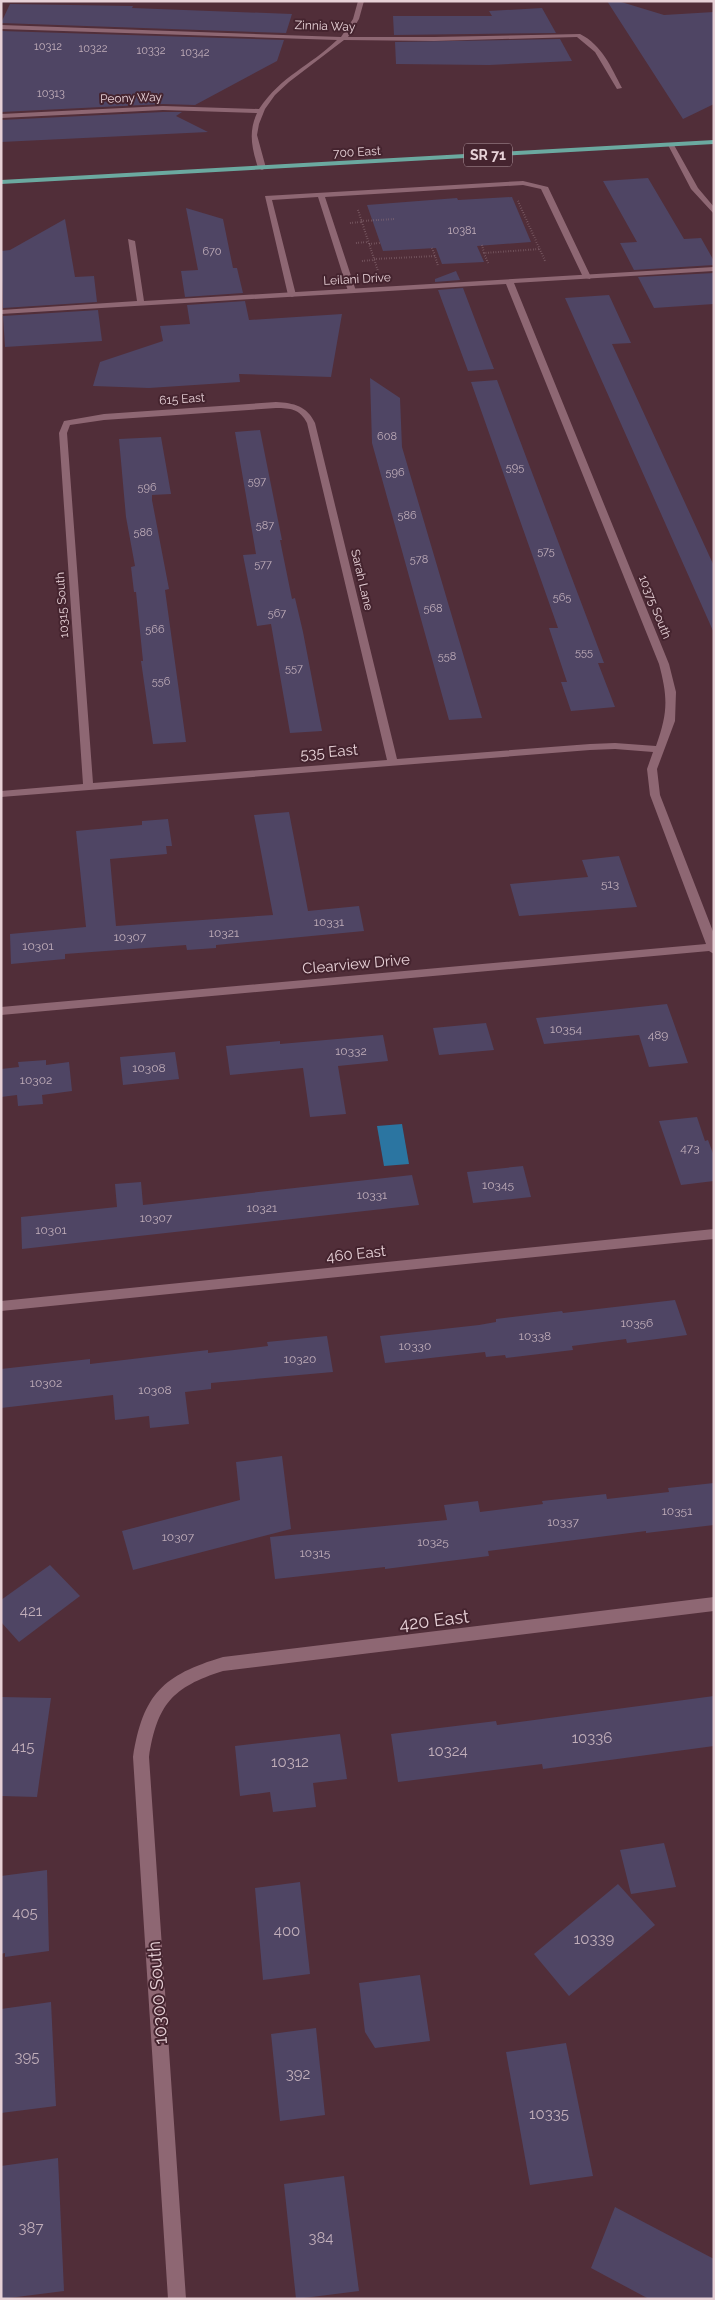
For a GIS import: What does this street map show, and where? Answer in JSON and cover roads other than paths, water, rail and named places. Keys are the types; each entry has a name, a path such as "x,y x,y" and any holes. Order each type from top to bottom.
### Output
{"main road":[{"name":"700 East","path":"1,182 714,142"}],"street":[{"path":"262,168 254,134 256,122 269,97 292,75 323,56 343,38 356,19 361,1"},
{"name":"Zinnia Way","path":"1,26 454,41 578,35 588,39 594,45 620,88"},
{"name":"Peony Way","path":"1,116 163,108 262,111"},
{"path":"671,145 695,189 714,212"},
{"path":"292,294 268,198 523,183 544,188 587,277"},
{"path":"321,195 352,291"},
{"path":"131,241 141,304"},
{"name":"Leilani Drive","path":"1,312 714,269"},
{"name":"10375 South","path":"509,282 664,664 671,692 670,721 652,769 655,795 714,948"},
{"name":"615 East","path":"67,423 104,416 276,405 299,407"},
{"name":"Sarah Lane","path":"299,407 305,412 312,424 393,762"},
{"name":"10315 South","path":"67,423 62,439 88,787"},
{"name":"535 East","path":"1,794 590,747 614,746 659,749"},
{"name":"Clearview Drive","path":"1,1011 714,948"},
{"name":"460 East","path":"1,1306 714,1234"},
{"name":"420 East","path":"165,1692 182,1679 223,1664 714,1604"},
{"name":"10300 South","path":"165,1692 152,1712 144,1735 142,1757 177,2299"}],"water":[{"path":"402,1124 409,1164 384,1166 377,1126"}]}
